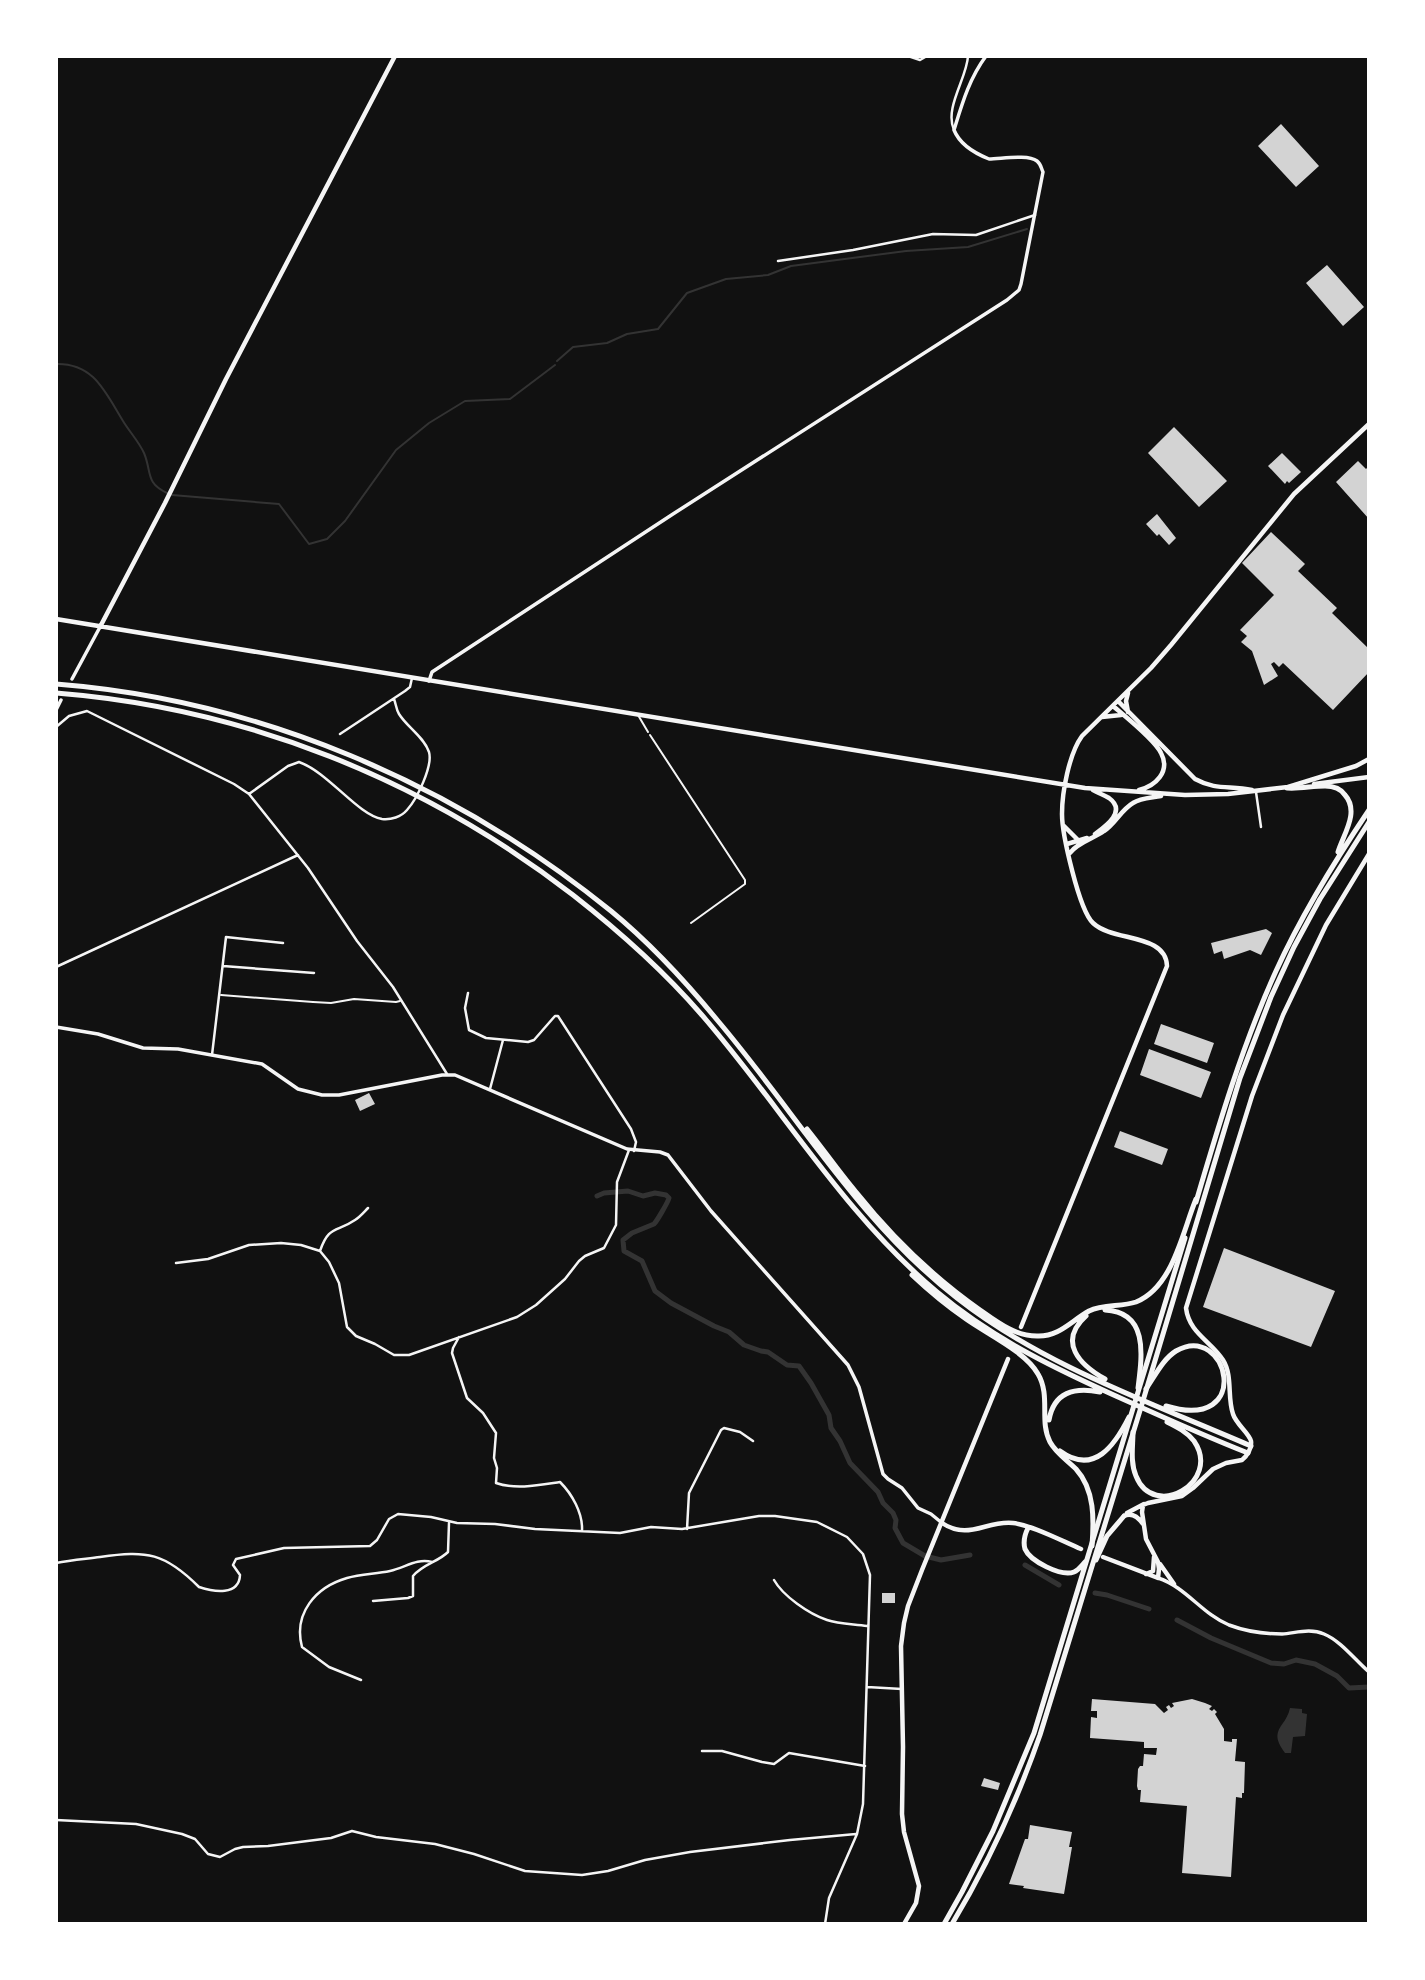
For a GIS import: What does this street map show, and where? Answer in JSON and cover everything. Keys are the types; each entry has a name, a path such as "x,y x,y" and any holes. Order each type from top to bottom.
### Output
{"highway":[{"path":"56,684 168,700 262,723 342,751 464,810 525,849 611,912 643,941 700,1000 865,1209 896,1244 945,1286 1011,1335 1061,1362 1251,1446"},
{"path":"56,693 127,701 186,712 253,729 357,766 460,817 520,856 602,918 638,948 678,988 741,1061 830,1178 899,1258 941,1298 982,1330 1020,1354 1039,1374 1045,1393 1048,1437 1057,1451 1080,1475 1090,1495 1093,1517 1092,1546"},
{"path":"1287,788 1331,787 1341,791 1348,799 1351,816 1337,859"},
{"path":"944,1924 988,1842 1022,1765 1042,1709 1222,1111 1251,1030 1289,945 1318,889 1369,810"},
{"path":"952,1924 991,1852 1025,1775 1045,1719 1228,1112 1252,1044 1297,942 1369,822"},
{"path":"945,1286 1017,1333 1037,1336 1057,1332 1089,1311 1135,1302 1157,1286 1171,1268 1196,1199"},
{"path":"941,1298 989,1331 1048,1364 1107,1393 1248,1453"},
{"path":"1111,1384 1084,1366 1074,1348 1073,1337 1079,1324 1086,1316 1096,1311 1117,1311 1134,1324 1142,1347 1139,1388"},
{"path":"1146,1389 1166,1360 1181,1349 1198,1347 1209,1351 1218,1359 1224,1370 1225,1382 1222,1393 1213,1404 1194,1411 1165,1407"},
{"path":"1107,1393 1075,1390 1056,1402 1050,1413 1048,1426 1052,1440 1059,1450 1076,1460 1092,1460 1116,1441 1129,1418"},
{"path":"1133,1432 1133,1464 1139,1481 1148,1491 1160,1496 1179,1493 1189,1487 1197,1475 1199,1453 1189,1436 1161,1417"},
{"path":"1085,1586 1107,1536 1124,1516"},
{"path":"1028,1528 1024,1542 1027,1552 1033,1559 1056,1571 1075,1572 1089,1555"}],"main road":[{"path":"100,626 395,56"},
{"path":"1021,1327 1167,966 1167,957 1158,947 1106,932 1090,921 1081,901 1063,825 1063,807 1072,755 1082,736 1116,704 1176,639 1294,494 1369,424"},
{"path":"56,619 1087,788 1167,794 1228,794 1369,777"},
{"path":"1128,691 1127,715 1159,750 1164,762 1161,776 1156,783 1142,790 1128,792"},
{"path":"1116,704 1195,779 1219,788 1256,791"},
{"path":"1102,717 1127,715"},
{"path":"1287,788 1356,766 1369,759"},
{"path":"1070,853 1116,813 1112,801 1087,788"},
{"path":"1068,844 1082,841 1110,827 1133,803 1167,794"},
{"path":"1063,825 1082,841"},
{"path":"1124,1516 1136,1507 1182,1496 1213,1469 1242,1460 1251,1446 1249,1436 1237,1423 1231,1410 1228,1373 1224,1362 1195,1330 1186,1308 1252,1096 1283,1015 1326,925 1369,854"},
{"path":"904,1924 916,1903 919,1886 904,1832 902,1814 904,1747 901,1646 904,1623 922,1570 1008,1359"},
{"path":"1145,1532 1142,1508 1148,1503"},
{"path":"1124,1516 1135,1516 1143,1525 1155,1559 1152,1573 1145,1574"},
{"path":"942,1523 965,1531 1008,1522 1081,1549"},
{"path":"1152,1553 1174,1584"},
{"path":"1103,1557 1158,1578 1158,1562"}],"street":[{"path":"908,56 919,60 927,56"},
{"path":"429,681 432,672 1019,290 1043,172 1037,161 983,157 959,140 951,119 968,56"},
{"path":"954,130 972,76 986,56"},
{"path":"778,261 933,234 976,235 1035,215"},
{"path":"72,679 100,626"},
{"path":"340,733 410,687 412,678"},
{"path":"250,794 288,766 299,762 326,777 363,810 375,817 391,819 400,816 413,801 430,762 428,749 399,715 394,699"},
{"path":"56,710 61,700"},
{"path":"56,727 72,715 86,711 250,794 298,855 357,941 389,982 447,1074"},
{"path":"1256,791 1261,827"},
{"path":"56,967 298,855"},
{"path":"212,1055 226,937 283,943"},
{"path":"223,966 314,973"},
{"path":"176,1263 208,1259 249,1245 281,1243 320,1251 329,1262 339,1283 347,1328 356,1336 394,1355 402,1356 517,1317 536,1305 565,1279 585,1256 604,1248 616,1225 617,1182 636,1142 631,1129 558,1016 555,1016 534,1040 528,1042 486,1038 469,1030 465,1008 468,993"},
{"path":"56,1027 98,1034 143,1048 178,1049 262,1064 291,1086 322,1096 447,1074 462,1077 632,1150 660,1152 671,1157 711,1211 848,1365 859,1387 883,1474 907,1492 918,1508 942,1523"},
{"path":"490,1089 503,1040"},
{"path":"320,1251 325,1237 355,1220 368,1208"},
{"path":"459,1337 452,1353 465,1393 496,1433 496,1483 530,1486 560,1482 579,1509 582,1531"},
{"path":"687,1528 689,1493 721,1430 732,1429 753,1441"},
{"path":"56,1563 126,1553 150,1555 173,1564 199,1587 229,1590 240,1584 241,1578 233,1565 236,1559 284,1548 370,1546 377,1540 389,1519 398,1514 449,1522 620,1533 650,1527 687,1528 767,1516 801,1518 825,1525 854,1542 867,1561 870,1575 863,1804 857,1834 833,1889 825,1924"},
{"path":"373,1601 408,1598 413,1595 413,1576 417,1571 448,1552 449,1522"},
{"path":"361,1680 336,1671 304,1649 299,1626 304,1610 315,1595 347,1578 391,1571 416,1561 432,1562"},
{"path":"1158,1578 1174,1584 1209,1614 1231,1626 1269,1633 1323,1633 1369,1672"},
{"path":"774,1580 781,1592 818,1617 867,1626"},
{"path":"867,1687 902,1689"},
{"path":"702,1751 722,1751 769,1763 778,1763 789,1753 865,1766"},
{"path":"56,1820 136,1824 182,1834 195,1839 208,1854 219,1857 243,1847 331,1838 352,1831 376,1837 435,1844 525,1871 582,1875 593,1875 645,1860 690,1852 857,1834"}],"lane":[{"path":"637,714 648,732"},
{"path":"220,995 331,1003 354,999 396,1002 401,1000"}],"path":[{"path":"648,732 745,880 745,884 691,923"}],"shaded area":[{"path":"1290,1708 1302,1709 1302,1713 1307,1714 1305,1736 1293,1737 1291,1753 1285,1753 1278,1733"}],"building":[{"path":"1281,124 1319,166 1296,187 1258,146"},
{"path":"1327,265 1364,307 1343,326 1306,283"},
{"path":"1174,427 1227,481 1199,507 1148,453"},
{"path":"1282,453 1301,472 1285,484 1268,466"},
{"path":"1358,461 1369,470 1369,519 1336,482"},
{"path":"1157,514 1176,538 1169,545 1146,524"},
{"path":"1271,532 1305,564 1298,571 1337,608 1332,613 1369,649 1369,672 1333,710 1283,663 1279,667 1274,662 1271,664 1278,676 1264,685 1252,651 1241,642 1247,636 1240,630 1274,595 1242,563"},
{"path":"1266,929 1272,933 1261,955 1250,950 1224,959 1222,951 1214,954 1211,943"},
{"path":"1161,1024 1214,1043 1207,1063 1154,1044"},
{"path":"1149,1049 1211,1072 1201,1098 1140,1075"},
{"path":"369,1093 375,1104 360,1111 355,1100"},
{"path":"1120,1131 1168,1149 1162,1165 1114,1147"},
{"path":"1224,1248 1335,1291 1311,1347 1203,1307"},
{"path":"882,1593 895,1593 895,1603 882,1603"},
{"path":"1092,1699 1155,1704 1164,1713 1168,1710 1166,1707 1174,1706 1172,1703 1192,1699 1212,1706 1209,1709 1217,1712 1215,1714 1224,1729 1224,1741 1232,1742 1232,1739 1237,1739 1235,1761 1245,1762 1244,1793 1242,1798 1236,1797 1231,1877 1182,1873 1187,1806 1140,1802 1138,1769 1143,1766 1144,1754 1156,1755 1157,1748 1144,1748 1144,1742 1090,1738 1091,1717 1097,1718 1097,1711 1091,1711"},
{"path":"984,1778 1000,1783 998,1790 981,1786"},
{"path":"1030,1825 1072,1832 1064,1894 1009,1884 1025,1839 1028,1839"}],"waterway":[{"path":"557,361 573,347 607,343 627,334 658,329 687,293 726,279 768,275 791,266 906,251 968,247 1027,229"},
{"path":"56,364 80,368 97,381 142,449 152,481 167,493"},
{"path":"172,495 279,504 309,544 327,539 345,521 396,450 429,423 465,401 510,399 555,365"},
{"path":"597,1196 628,1191 643,1196 655,1193 666,1195 669,1198 654,1224 623,1240 624,1251 642,1261 655,1291 671,1303 729,1332 744,1345 768,1352 787,1365 799,1366 829,1415 831,1428 850,1463 878,1492 883,1503 893,1513 895,1528 903,1543 925,1556 941,1560 970,1555"},
{"path":"1025,1565 1059,1585"},
{"path":"1095,1593 1149,1609"},
{"path":"1177,1620 1211,1638 1271,1663 1284,1664 1296,1660 1315,1664 1337,1676 1349,1688 1369,1687"}]}
